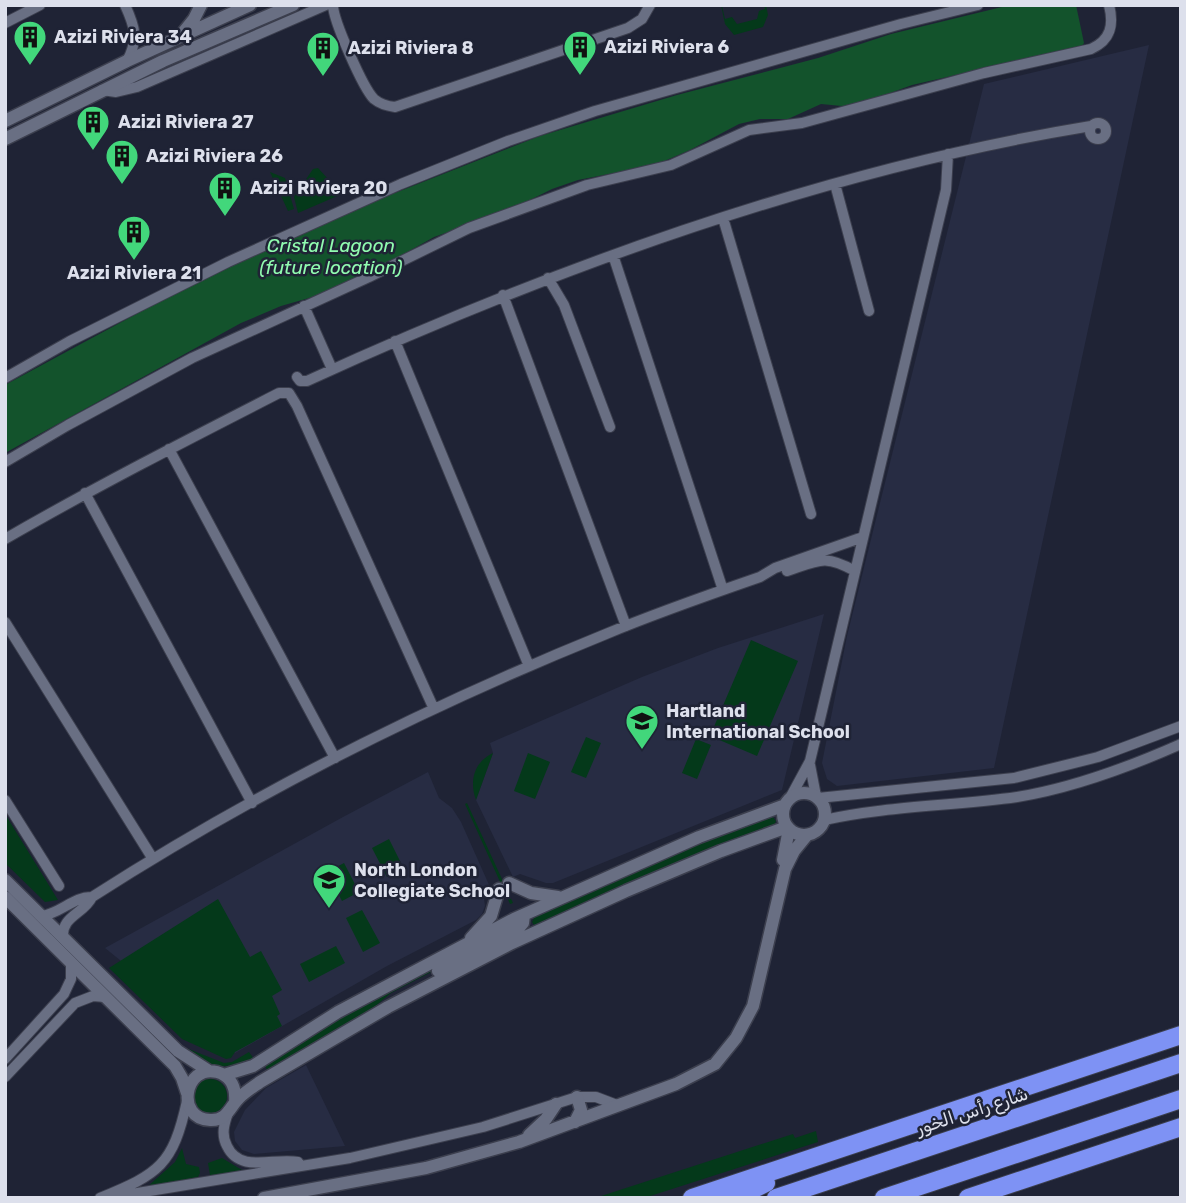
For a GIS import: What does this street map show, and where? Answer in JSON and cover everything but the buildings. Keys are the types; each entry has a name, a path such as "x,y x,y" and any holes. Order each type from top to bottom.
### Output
{"highway":[{"path":"692,1198 1181,1035"},
{"name":"شارع رأس الخور","path":"776,1198 1181,1063"},
{"path":"884,1198 1181,1099"},
{"path":"968,1198 1181,1127"},
{"path":"735,1198 849,1145"}],"street":[{"path":"5,23 40,5"},
{"path":"125,5 136,35 134,48 127,61"},
{"path":"179,36 194,19 201,5"},
{"path":"5,139 102,90 293,5"},
{"path":"102,90 116,92 137,87 326,5"},
{"path":"333,5 335,19 368,90 379,102 395,107 628,28 642,19 650,5"},
{"path":"5,377 228,261 401,184 508,141 595,111 901,24 978,5"},
{"path":"5,462 192,358 468,228 576,188 671,164 749,130 802,123 984,73 1091,49 1101,44 1110,32 1110,5"},
{"path":"5,121 179,36 222,11 242,7 246,24"},
{"path":"222,11 232,30"},
{"path":"297,377 305,382 503,295 723,218 948,154 1091,126"},
{"path":"707,1068 731,1036 750,996 788,828 783,814 787,801 810,761 946,190 948,154"},
{"path":"835,184 869,312"},
{"path":"723,218 811,514"},
{"path":"613,255 723,590"},
{"path":"548,278 564,305 610,427"},
{"path":"503,295 626,626"},
{"path":"304,306 332,369"},
{"path":"395,341 529,666"},
{"path":"5,539 85,493 285,392 292,396 435,709"},
{"path":"169,449 335,758"},
{"path":"85,493 252,803"},
{"path":"760,577 775,568 863,537"},
{"path":"63,938 66,922 86,907 92,897 153,859 335,758 435,709 626,626 760,577 828,559 855,571"},
{"path":"5,622 153,859"},
{"path":"5,897 175,1066 182,1078 193,1112 204,1119 217,1120 260,1082 388,1007 405,988 522,927 562,897 803,793 817,797 1014,778 1098,757 1181,726"},
{"path":"824,820 855,814 1018,796 1111,771 1181,744"},
{"path":"264,1198 426,1168 519,1142 684,1081 715,1064 743,1028 753,1006 785,869 794,851 807,835 818,830 824,820 824,808 812,783 810,761"},
{"path":"5,800 59,886"},
{"path":"5,880 178,1051 209,1072 224,1075 253,1066 338,1012 467,944 522,927 722,850 788,828 807,835"},
{"path":"467,944 491,915 504,886 538,895 562,897"},
{"path":"41,916 53,913 82,897 92,897"},
{"path":"5,1059 64,994 71,979 71,964"},
{"path":"5,1077 75,1003 86,998 105,997"},
{"path":"100,1198 143,1179 160,1166 177,1140 194,1079 209,1072"},
{"path":"224,1075 234,1087 232,1107 223,1128 225,1143 233,1155 239,1160 255,1163 291,1161 306,1164"},
{"path":"107,1198 350,1157 483,1127 577,1097 596,1097 617,1105"},
{"path":"575,1122 581,1110 577,1097"},
{"path":"519,1142 542,1124 556,1104"}],"shaded area":[{"path":"721,5 725,5 722,6 725,19 732,17 737,24 757,19 759,11 765,9 764,5 768,15 763,27 734,35 725,24"},
{"path":"1149,45 994,768 837,786 827,779 822,763 847,636 984,84"},
{"path":"318,168 342,194 298,213 294,197 313,169"},
{"path":"270,172 285,178 294,209 288,211"},
{"name":"Hartland International School","path":"824,614 782,790 553,883 520,874 513,877 476,800 493,753 490,743 642,677 718,648"},
{"path":"751,640 798,661 757,756 710,736"},
{"path":"586,737 601,743 586,778 571,772"},
{"path":"696,739 711,745 697,779 682,773"},
{"path":"493,753 476,800 473,779 477,767"},
{"path":"528,753 550,762 535,799 514,791"},
{"name":"North London Collegiate School","path":"428,772 439,798 452,808 461,822 490,887 483,891 485,906 482,914 476,920 387,966 235,1053 105,948 343,817"},
{"path":"467,803 513,903 510,904 465,804"},
{"path":"5,814 58,900 45,902 5,863"},
{"path":"772,816 776,821 774,826 624,886 539,925 532,922 535,916 622,875"},
{"path":"389,839 404,869 387,877 372,848"},
{"path":"344,863 359,892 342,901 327,872"},
{"path":"218,899 250,957 261,951 282,990 272,996 282,1026 226,1059 182,1039 109,968"},
{"path":"362,910 380,943 363,952 346,918"},
{"path":"504,934 391,993 367,1013 268,1072 264,1064 381,992"},
{"path":"336,946 345,963 309,982 300,964"},
{"path":"179,1047 224,1063 232,1062 249,1052 254,1059 231,1065 215,1065 199,1059"},
{"path":"306,1065 345,1146 254,1154 242,1150 235,1141 234,1132 245,1110 266,1088"},
{"path":"210,1079 222,1084 227,1096 222,1108 210,1113 198,1108 193,1096 198,1084"},
{"path":"816,1131 818,1142 644,1198 595,1198 793,1134 795,1138"},
{"path":"182,1148 186,1164 199,1167 198,1177 147,1187 175,1162"},
{"path":"222,1158 242,1170 213,1177 210,1175 208,1163"}],"water":[{"name":"Cristal Lagoon (future location)","path":"1010,5 1076,5 1084,43 1082,46 912,85 852,107 821,104 788,119 760,119 739,124 662,162 578,180 552,189 508,211 434,237 388,263 316,296 281,306 241,323 5,453 5,385 166,298 367,204 540,136 677,95 818,58 891,34"}],"place":[{"name":"Azizi Riviera 34","path":"30,67"},
{"name":"Azizi Riviera 6","path":"580,77"},
{"name":"Azizi Riviera 8","path":"323,78"},
{"name":"Azizi Riviera 27","path":"93,152"},
{"name":"Azizi Riviera 26","path":"122,186"},
{"name":"Azizi Riviera 20","path":"225,218"},
{"name":"Azizi Riviera 21","path":"134,262"},
{"name":"Hartland International School","path":"642,751"},
{"name":"North London Collegiate School","path":"329,910"}]}
